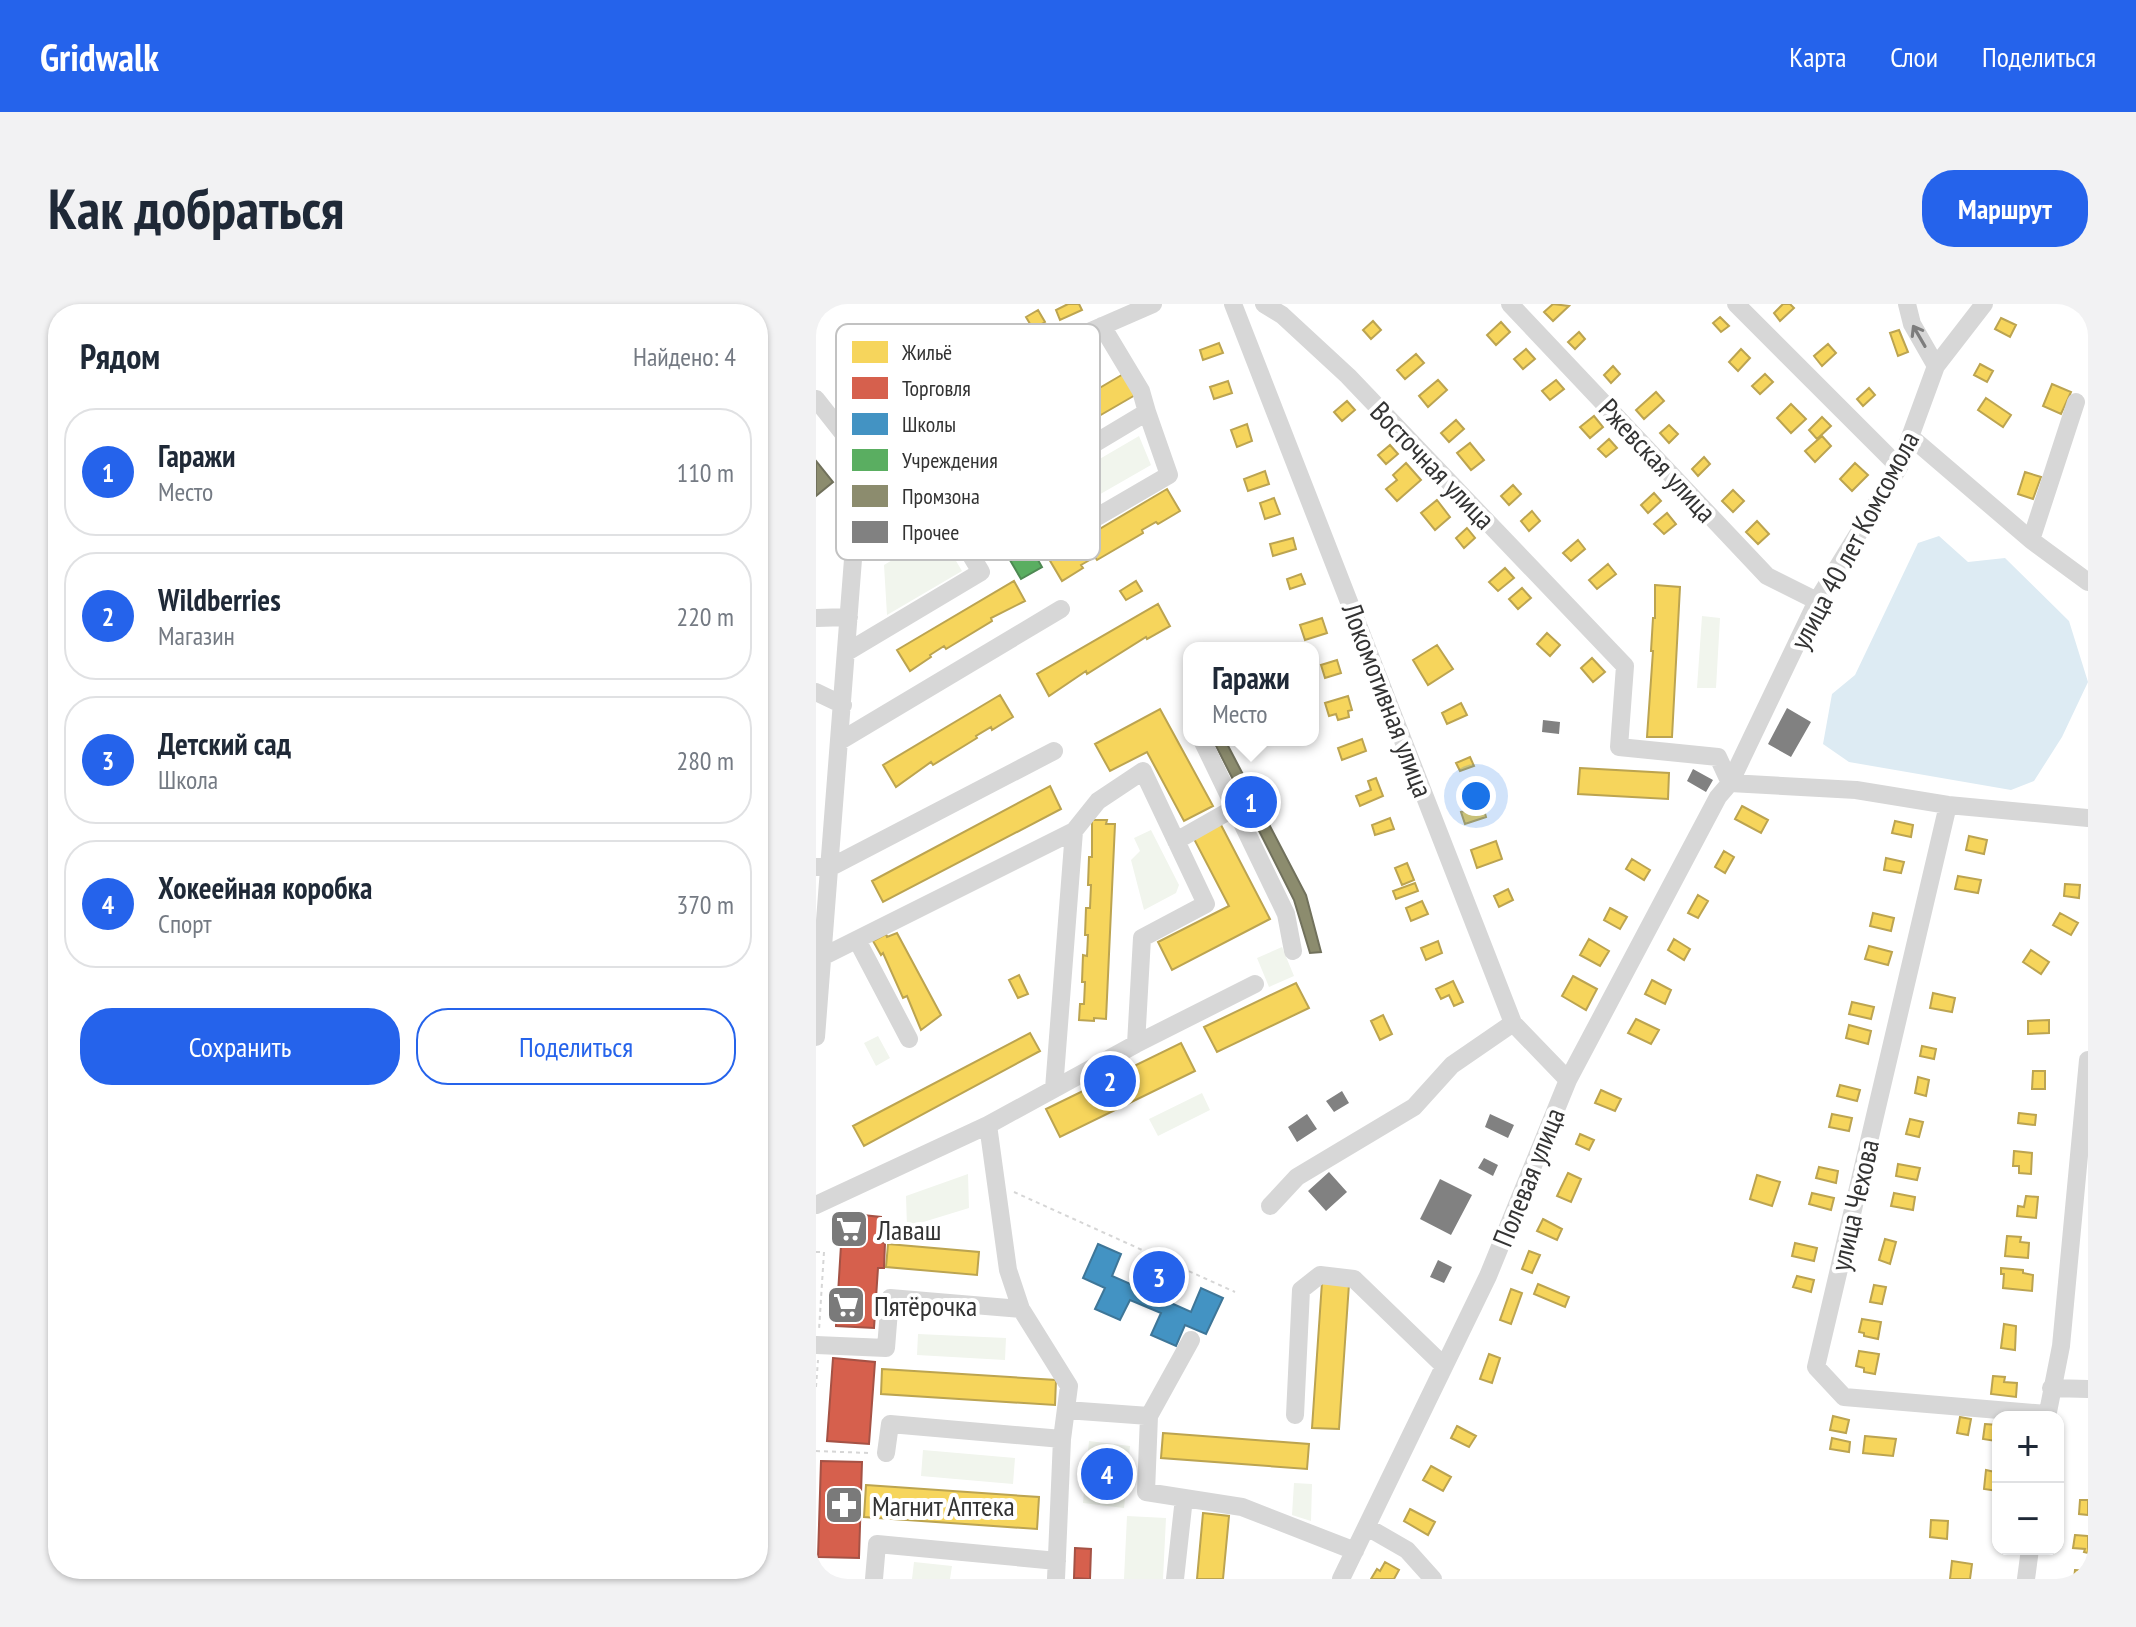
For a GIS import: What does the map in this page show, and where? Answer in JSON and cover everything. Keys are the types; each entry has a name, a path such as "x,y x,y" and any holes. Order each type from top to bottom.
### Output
{"street":[{"path":"1100,515 1169,475 1141,391 1102,326 1153,304"},
{"name":"Локомотивная улица","path":"1233,304 1513,1023 1568,1080"},
{"name":"Восточная улица","path":"1264,304 1282,315 1348,376 1625,666 1619,747 1718,757 1730,783"},
{"name":"Ржевская улица","path":"1510,304 1767,576 1817,601"},
{"path":"1736,304 1899,467"},
{"path":"1907,304 1912,324 1936,366"},
{"name":"улица 40 лет Комсомола","path":"1730,783 1817,601 1899,467 1936,366 1984,304"},
{"path":"816,399 836,424"},
{"path":"2031,540 2076,402"},
{"path":"1100,440 1147,412"},
{"path":"1912,438 2031,540 2088,582"},
{"path":"816,1037 823,867 840,741 853,560"},
{"path":"847,652 981,572 974,560"},
{"path":"840,741 1061,609"},
{"path":"816,618 849,617"},
{"path":"816,692 843,705"},
{"path":"816,701 843,705"},
{"path":"1205,746 1286,914 1293,951"},
{"path":"823,867 1054,751"},
{"path":"821,965 857,940 1074,831 1098,801 1143,771 1206,904 1142,938 1136,1044"},
{"path":"1730,783 1856,790 1948,805 2088,818"},
{"name":"Полевая улица","path":"1341,1579 1488,1276 1568,1080 1718,797 1730,783"},
{"name":"улица Чехова","path":"1948,805 1816,1367 1844,1397 2002,1411"},
{"path":"1176,841 1236,807"},
{"path":"1054,1089 1074,831"},
{"path":"857,940 909,1039"},
{"path":"816,1205 988,1125 1136,1044 1255,984"},
{"path":"1270,1206 1297,1177 1414,1107 1452,1065 1513,1023"},
{"path":"2048,1411 2061,1346 2088,1060"},
{"path":"874,1579 877,1544 1056,1570 1062,1439 1069,1386 1021,1309 1008,1270 988,1125"},
{"path":"1295,1415 1301,1290 1320,1275 1354,1279 1444,1366"},
{"path":"817,1345 886,1348 890,1298 1021,1309"},
{"path":"1191,1340 1149,1416 1146,1492 1242,1507 1355,1551"},
{"path":"2051,1388 2088,1389"},
{"path":"1066,1410 1149,1416"},
{"path":"886,1453 890,1424 1062,1439"},
{"path":"1175,1579 1184,1498"},
{"path":"1367,1527 1407,1550 1433,1579"},
{"path":"2026,1579 2029,1555"}],"path":[{"path":"996,1184 1235,1292"},
{"path":"816,1252 824,1252 816,1387"},
{"path":"816,1451 886,1453"}],"shaded area":[{"path":"1139,436 1151,465 1100,494 1100,459"},
{"path":"1939,536 1968,562 2005,558 2069,621 2088,682 2062,737 2034,781 2011,790 1849,762 1823,744 1832,694 1855,675 1918,543"},
{"path":"892,560 956,560 962,571 887,615 884,565"},
{"path":"1702,616 1720,618 1716,688 1697,688"},
{"path":"1151,830 1179,885 1176,893 1144,910 1131,860 1140,851 1134,838"},
{"path":"1282,947 1294,976 1269,987 1257,958"},
{"path":"878,1036 890,1058 876,1066 864,1043"},
{"path":"1202,1093 1210,1110 1158,1136 1149,1119"},
{"path":"968,1174 969,1208 907,1227 906,1196"},
{"path":"918,1334 1006,1338 1005,1360 917,1355"},
{"path":"1089,1441 1130,1446 1124,1508 1083,1503"},
{"path":"923,1450 1015,1458 1013,1484 921,1476"},
{"path":"1294,1483 1312,1484 1311,1521 1292,1515"},
{"path":"1127,1516 1166,1518 1163,1579 1124,1579"},
{"path":"914,1562 952,1566 950,1579 912,1579"}],"building: Жильё":[{"path":"1068,304 1079,304 1082,310 1060,320 1056,310"},
{"path":"1553,304 1569,306 1553,321 1544,312"},
{"path":"1783,304 1794,308 1780,321 1774,313"},
{"path":"1038,310 1045,322 1030,324 1026,317"},
{"path":"1720,317 1729,326 1721,332 1713,323"},
{"path":"2001,318 2016,325 2010,337 1995,329"},
{"path":"1373,321 1381,330 1371,339 1363,330"},
{"path":"1501,322 1510,332 1496,345 1487,335"},
{"path":"1899,330 1908,352 1898,356 1890,333"},
{"path":"1579,332 1585,339 1575,349 1568,342"},
{"path":"1219,343 1223,353 1203,360 1200,350"},
{"path":"1828,344 1836,353 1822,366 1814,356"},
{"path":"1526,349 1535,359 1523,369 1514,359"},
{"path":"1741,349 1750,358 1738,371 1729,362"},
{"path":"1416,354 1424,363 1405,379 1397,370"},
{"path":"1980,364 1993,371 1987,382 1974,375"},
{"path":"1613,366 1620,374 1611,383 1604,375"},
{"path":"1125,373 1137,394 1100,415 1100,388"},
{"path":"1765,374 1773,382 1760,394 1752,386"},
{"path":"1438,380 1447,390 1428,407 1419,396"},
{"path":"1556,380 1564,389 1550,400 1542,391"},
{"path":"1228,381 1232,393 1214,399 1210,387"},
{"path":"2052,384 2071,392 2061,414 2043,406"},
{"path":"1869,388 1875,395 1863,406 1857,399"},
{"path":"1656,392 1664,401 1644,419 1636,410"},
{"path":"1986,398 2011,415 2003,427 1978,410"},
{"path":"1347,401 1355,410 1342,421 1334,412"},
{"path":"1791,404 1806,419 1791,433 1777,418"},
{"path":"1594,416 1603,427 1590,438 1580,427"},
{"path":"1822,417 1831,426 1817,439 1809,430"},
{"path":"1456,420 1464,429 1449,442 1441,433"},
{"path":"1247,424 1252,441 1237,447 1231,430"},
{"path":"1669,425 1678,434 1669,443 1660,433"},
{"path":"1822,436 1831,446 1815,462 1805,451"},
{"path":"1609,439 1617,448 1606,457 1598,449"},
{"path":"1470,443 1484,460 1471,470 1457,453"},
{"path":"1390,445 1398,454 1386,464 1378,455"},
{"path":"1704,457 1710,464 1698,476 1692,469"},
{"path":"1406,463 1421,480 1397,501 1386,489 1397,480 1393,475"},
{"path":"1855,463 1868,475 1852,491 1840,479"},
{"path":"1265,471 1269,484 1248,491 1244,479"},
{"path":"2025,472 2041,477 2033,499 2018,494"},
{"path":"1513,485 1521,494 1509,505 1501,496"},
{"path":"1167,489 1180,511 1142,530 1143,533 1100,558 1100,529"},
{"path":"1733,490 1744,501 1733,512 1722,501"},
{"path":"1654,493 1661,501 1648,513 1641,505"},
{"path":"1274,498 1280,514 1265,519 1260,503"},
{"path":"1437,500 1450,517 1435,530 1421,513"},
{"path":"1532,511 1540,521 1529,531 1521,521"},
{"path":"1667,513 1676,524 1664,534 1654,524"},
{"path":"1757,521 1769,534 1758,544 1746,532"},
{"path":"1467,528 1475,538 1464,548 1456,538"},
{"path":"1293,538 1296,549 1273,556 1270,544"},
{"path":"1578,540 1585,549 1571,561 1563,553"},
{"path":"1050,560 1090,560 1081,565 1083,568 1062,581"},
{"path":"1608,564 1616,574 1597,589 1589,580"},
{"path":"1505,568 1514,578 1498,591 1489,582"},
{"path":"1301,574 1305,584 1290,589 1287,579"},
{"path":"1014,581 1025,601 991,618 992,621 946,649 944,646 910,671 897,650"},
{"path":"1136,581 1142,591 1126,600 1120,591"},
{"path":"1655,585 1680,587 1672,737 1647,737"},
{"path":"1522,588 1531,598 1518,609 1509,599"},
{"path":"1158,604 1170,626 1146,637 1087,674 1086,671 1049,696 1037,674"},
{"path":"1322,618 1327,633 1305,640 1300,625"},
{"path":"1547,633 1560,645 1550,656 1537,644"},
{"path":"1437,645 1453,669 1428,685 1413,660"},
{"path":"1592,658 1605,672 1593,682 1581,668"},
{"path":"1337,660 1341,673 1325,678 1321,665"},
{"path":"1000,695 1013,717 976,736 933,765 931,762 896,787 883,765"},
{"path":"1348,696 1352,710 1348,711 1349,717 1338,720 1336,714 1329,716 1325,703"},
{"path":"1461,703 1467,715 1447,724 1442,713"},
{"path":"1160,709 1213,806 1184,821 1147,752 1110,771 1095,744"},
{"path":"1362,739 1366,751 1342,760 1338,748"},
{"path":"1470,757 1474,766 1460,771 1456,763"},
{"path":"1580,768 1669,773 1668,799 1578,794"},
{"path":"1376,778 1383,796 1360,806 1356,796 1371,790 1368,781"},
{"path":"1050,786 1061,809 883,902 872,881"},
{"path":"1483,806 1486,817 1465,824 1461,812"},
{"path":"1742,806 1768,820 1761,833 1735,819"},
{"path":"1390,818 1394,829 1375,835 1372,825"},
{"path":"1092,820 1107,820 1106,824 1115,824 1106,1019 1094,1018 1094,1021 1079,1020 1080,1004 1084,1004 1083,955 1087,956 1088,935 1085,935 1086,908 1090,908 1091,885 1088,885"},
{"path":"1895,821 1913,825 1911,837 1892,833"},
{"path":"1220,823 1270,919 1172,970 1158,942 1229,906 1193,837"},
{"path":"1969,836 1987,840 1984,854 1966,850"},
{"path":"1496,841 1502,859 1477,868 1471,850"},
{"path":"1724,851 1734,857 1725,873 1715,867"},
{"path":"1886,858 1904,862 1901,873 1884,870"},
{"path":"1632,859 1650,870 1644,880 1626,869"},
{"path":"1407,863 1414,880 1402,885 1395,868"},
{"path":"1958,876 1981,880 1978,893 1955,889"},
{"path":"1415,883 1418,891 1396,899 1393,891"},
{"path":"2065,884 2080,885 2079,898 2064,896"},
{"path":"1508,889 1513,900 1499,907 1494,896"},
{"path":"1698,895 1708,901 1698,918 1688,913"},
{"path":"1422,901 1428,914 1411,921 1406,908"},
{"path":"1610,908 1627,917 1620,929 1604,920"},
{"path":"1873,913 1894,918 1891,931 1870,926"},
{"path":"2060,913 2078,923 2071,935 2053,925"},
{"path":"897,933 941,1015 921,1030 907,996 903,998 883,953 881,955 873,941 886,934 887,937"},
{"path":"1589,939 1609,951 1600,966 1580,955"},
{"path":"1674,939 1690,949 1684,960 1668,950"},
{"path":"1438,941 1442,953 1426,960 1421,948"},
{"path":"1869,946 1892,952 1888,965 1865,959"},
{"path":"2031,950 2049,962 2041,974 2023,962"},
{"path":"1019,975 1028,994 1018,998 1009,980"},
{"path":"1573,976 1597,989 1586,1010 1562,996"},
{"path":"1652,980 1671,990 1665,1004 1645,994"},
{"path":"1453,981 1463,1002 1454,1006 1449,995 1441,999 1436,989"},
{"path":"1296,983 1309,1008 1217,1052 1204,1027"},
{"path":"1933,993 1955,998 1952,1012 1930,1008"},
{"path":"1852,1002 1874,1007 1871,1019 1849,1014"},
{"path":"1383,1015 1392,1034 1380,1040 1371,1021"},
{"path":"1636,1019 1659,1030 1651,1044 1628,1033"},
{"path":"2049,1020 2049,1033 2028,1034 2028,1021"},
{"path":"1849,1025 1871,1031 1868,1044 1846,1038"},
{"path":"1030,1033 1040,1051 864,1146 853,1126"},
{"path":"1181,1043 1195,1071 1060,1137 1046,1109"},
{"path":"1922,1046 1936,1049 1934,1059 1920,1056"},
{"path":"2033,1071 2045,1071 2045,1089 2032,1089"},
{"path":"1918,1077 1929,1080 1926,1096 1915,1093"},
{"path":"1840,1085 1860,1090 1857,1101 1837,1096"},
{"path":"1601,1090 1621,1099 1615,1111 1595,1103"},
{"path":"2019,1113 2036,1115 2035,1125 2018,1123"},
{"path":"1832,1114 1852,1118 1849,1131 1829,1127"},
{"path":"1910,1119 1923,1122 1919,1137 1906,1134"},
{"path":"1580,1134 1594,1140 1589,1150 1576,1144"},
{"path":"2014,1151 2032,1153 2031,1174 2019,1173 2019,1166 2013,1166"},
{"path":"1898,1164 1920,1168 1917,1180 1896,1176"},
{"path":"1819,1167 1838,1171 1836,1183 1816,1178"},
{"path":"1568,1173 1581,1179 1571,1202 1557,1196"},
{"path":"1757,1175 1780,1182 1772,1206 1750,1199"},
{"path":"1812,1193 1834,1198 1831,1210 1809,1204"},
{"path":"1894,1193 1915,1197 1913,1210 1891,1206"},
{"path":"2026,1196 2038,1197 2036,1218 2017,1216 2018,1206 2024,1207"},
{"path":"1543,1219 1562,1229 1557,1240 1537,1231"},
{"path":"2007,1236 2021,1237 2020,1242 2029,1243 2028,1258 2005,1256"},
{"path":"1885,1239 1896,1242 1890,1264 1879,1260"},
{"path":"1795,1243 1817,1248 1814,1261 1792,1256"},
{"path":"888,1244 979,1252 977,1275 886,1267"},
{"path":"1529,1251 1540,1255 1532,1273 1522,1269"},
{"path":"2001,1268 2023,1270 2023,1273 2033,1275 2032,1291 2003,1288"},
{"path":"1797,1276 1814,1280 1811,1292 1793,1287"},
{"path":"1322,1282 1349,1284 1339,1429 1312,1428"},
{"path":"1538,1284 1569,1297 1565,1307 1534,1294"},
{"path":"1874,1285 1886,1287 1882,1304 1870,1302"},
{"path":"1511,1289 1522,1293 1511,1324 1500,1320"},
{"path":"1862,1319 1881,1322 1878,1339 1859,1332"},
{"path":"2004,1324 2016,1326 2015,1350 2001,1348"},
{"path":"1859,1351 1879,1354 1875,1374 1864,1372 1864,1368 1856,1366"},
{"path":"1489,1354 1500,1358 1492,1383 1480,1379"},
{"path":"882,1369 1056,1380 1055,1405 881,1394"},
{"path":"1993,1376 2005,1377 2004,1382 2017,1383 2016,1397 1991,1394"},
{"path":"1833,1416 1849,1420 1846,1433 1830,1430"},
{"path":"1960,1417 1971,1419 1968,1435 1957,1433"},
{"path":"1985,1424 1992,1425 1992,1440 1983,1439"},
{"path":"1457,1426 1476,1436 1469,1447 1451,1438"},
{"path":"1163,1433 1309,1444 1307,1469 1161,1458"},
{"path":"1865,1436 1896,1439 1893,1456 1863,1453"},
{"path":"1832,1438 1850,1442 1849,1452 1830,1449"},
{"path":"1431,1466 1451,1477 1443,1491 1423,1480"},
{"path":"1986,1470 1992,1471 1992,1490 1984,1489"},
{"path":"866,1485 1039,1497 1037,1529 864,1517"},
{"path":"2080,1500 2088,1500 2088,1515 2079,1514"},
{"path":"1410,1509 1435,1522 1428,1535 1404,1521"},
{"path":"1203,1513 1229,1516 1223,1579 1197,1579"},
{"path":"1931,1520 1948,1521 1947,1539 1930,1537"},
{"path":"2075,1535 2088,1536 2088,1553 2084,1552 2085,1549 2073,1548"},
{"path":"1952,1561 1972,1564 1970,1579 1950,1579"},
{"path":"1385,1562 1399,1570 1394,1579 1371,1579 1377,1569 1380,1571"},
{"path":"2075,1570 2088,1571 2088,1579 2074,1579"}],"building: Торговля":[{"path":"843,1213 881,1217 880,1242 885,1243 884,1268 878,1268 874,1328 836,1326"},
{"path":"833,1358 875,1362 869,1444 827,1441"},
{"path":"821,1461 862,1462 859,1558 818,1557"},
{"path":"1075,1548 1091,1549 1090,1579 1074,1578"}],"building: Школы":[{"path":"1098,1244 1121,1254 1112,1276 1137,1287 1147,1265 1172,1277 1162,1299 1191,1312 1201,1288 1223,1298 1206,1334 1185,1325 1176,1346 1151,1335 1161,1313 1130,1300 1120,1320 1095,1309 1105,1288 1083,1278"}],"building: Учреждения":[{"path":"1010,560 1038,560 1042,567 1021,579"}],"building: Промзона":[{"path":"816,461 833,482 816,496"},
{"path":"1216,746 1228,746 1306,895 1321,952 1310,953 1294,900"}],"building: Прочее":[{"path":"1787,708 1811,722 1791,757 1768,744"},
{"path":"1543,720 1560,722 1559,734 1542,732"},
{"path":"1693,769 1713,780 1706,792 1687,781"},
{"path":"1342,1091 1349,1103 1334,1112 1326,1101"},
{"path":"1307,1114 1317,1129 1297,1142 1288,1127"},
{"path":"1490,1114 1514,1125 1508,1138 1485,1127"},
{"path":"1484,1158 1498,1165 1493,1176 1478,1168"},
{"path":"1329,1172 1347,1192 1326,1211 1308,1191"},
{"path":"1440,1179 1472,1195 1451,1235 1420,1219"},
{"path":"1438,1260 1452,1267 1444,1283 1430,1277"}],"place":[{"name":"Гаражи","path":"1251,802"},
{"name":"Wildberries","path":"1110,1081"},
{"name":"Лаваш","path":"849,1229"},
{"name":"Детский сад","path":"1159,1277"},
{"name":"Пятёрочка","path":"846,1305"},
{"name":"Хокеейная коробка","path":"1107,1474"},
{"name":"Магнит Аптека","path":"844,1505"}]}
